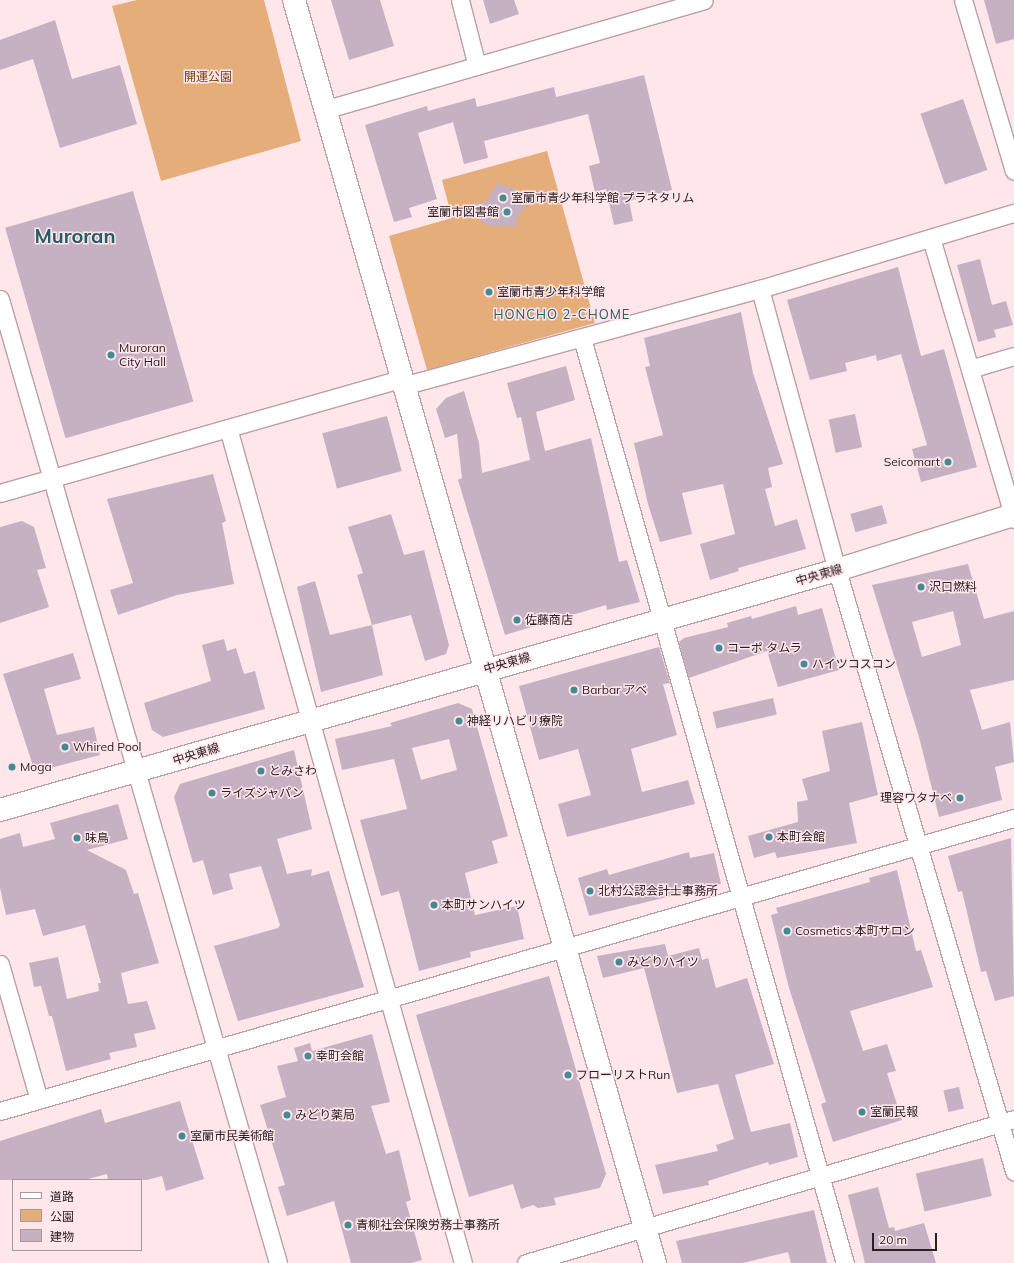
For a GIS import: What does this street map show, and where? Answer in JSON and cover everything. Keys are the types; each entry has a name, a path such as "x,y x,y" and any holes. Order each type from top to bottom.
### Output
{"street":[{"path":"294,0 405,381 656,1263"},
{"path":"460,0 477,66"},
{"path":"327,109 704,0"},
{"path":"963,0 1014,171"},
{"path":"0,493 228,428 405,381 582,338 760,289 1014,213"},
{"path":"931,238 1014,516"},
{"path":"760,289 837,570 1007,1121 1014,1170"},
{"path":"0,299 136,772 218,1049 278,1263"},
{"path":"582,338 846,1263"},
{"path":"970,369 1014,356"},
{"path":"228,428 463,1263"},
{"name":"中央東線","path":"0,810 136,772 486,669 837,570 1014,516"},
{"path":"0,1111 1014,818"},
{"path":"0,964 39,1100"},
{"path":"526,1263 1007,1121"}],"green space":[{"name":"開運公園","path":"137,0 264,0 301,141 161,181 112,6"},
{"path":"547,151 595,323 427,370 389,236 452,218 442,180"}],"building":[{"path":"331,0 380,0 394,46 349,60"},
{"path":"483,0 514,0 519,14 490,24"},
{"path":"984,0 1014,0 1014,39 996,44"},
{"path":"55,20 72,79 120,65 137,124 60,148 33,59 0,70 0,40"},
{"path":"644,75 672,190 629,201 633,221 614,225 606,189 595,192 589,166 600,163 588,114 484,141 488,158 464,164 453,122 418,133 437,199 409,208 412,217 394,222 365,125 427,106 428,111 475,98 477,107 554,87 556,97"},
{"path":"963,99 987,170 945,185 920,114"},
{"path":"497,183 525,193 525,207 516,219 518,226 491,226 480,221 472,204 486,202"},
{"name":"Muroran City Hall","path":"133,191 193,402 66,438 5,228"},
{"path":"980,259 992,305 1006,301 1013,325 994,330 996,337 978,342 957,265"},
{"path":"898,267 921,356 944,349 977,467 921,482 912,449 927,445 901,354 877,361 876,355 845,363 847,371 810,380 787,300"},
{"path":"741,312 753,373 783,464 768,468 772,487 765,489 775,526 797,519 806,549 738,568 739,571 710,580 700,544 735,534 723,484 682,493 692,534 660,542 648,504 634,443 663,435 645,367 650,366 644,338"},
{"path":"566,366 575,400 536,412 545,451 591,438 619,562 627,560 640,602 607,610 606,605 505,635 458,480 462,478 457,434 445,438 436,409 446,398 464,391 479,443 482,473 530,460 521,417 517,418 507,383"},
{"path":"855,414 862,447 836,453 829,420"},
{"path":"387,416 402,471 337,488 322,433"},
{"path":"213,474 226,521 222,523 234,584 177,595 118,615 110,590 133,583 107,499"},
{"path":"882,505 887,523 856,532 850,514"},
{"path":"391,514 404,555 424,550 449,645 446,654 425,661 411,615 372,625 357,575 363,573 348,527"},
{"path":"22,521 34,527 46,568 37,570 49,607 0,623 0,527"},
{"path":"968,564 984,619 1014,611 1014,680 970,690 982,730 1010,722 1014,762 995,767 1002,800 939,817 919,737 872,585","holes":["953,611 961,645 922,657 912,622"]},
{"path":"315,581 330,635 372,625 383,675 321,692 297,587"},
{"path":"796,606 798,615 822,608 839,670 778,687 767,651 689,678 679,642 684,638 728,627 727,623 751,616 752,619"},
{"path":"224,639 227,651 236,648 244,674 255,671 265,709 163,737 152,730 144,703 211,681 202,645"},
{"path":"659,647 670,683 663,684 677,735 631,749 642,792 688,780 695,804 567,837 558,804 591,795 578,749 539,760 519,686"},
{"path":"73,653 81,679 44,689 57,735 94,727 100,755 35,772 3,674"},
{"path":"773,698 777,715 716,729 713,712"},
{"path":"458,703 472,709 508,836 492,841 498,863 465,873 475,915 517,906 524,939 470,952 471,957 419,971 399,891 381,896 360,820 407,809 394,759 342,770 335,739 392,726 390,723","holes":["449,739 457,770 421,780 412,748"]},
{"path":"862,722 878,795 849,803 857,843 777,858 775,852 754,858 748,836 798,822 797,802 808,800 802,779 830,771 822,731"},
{"path":"294,750 312,829 277,839 287,874 312,869 311,876 329,871 364,987 238,1021 214,946 278,928 280,925 261,866 229,874 233,889 213,895 203,860 193,863 174,797 180,784"},
{"path":"118,804 128,839 87,850 126,870 134,894 138,893 159,963 121,973 128,1004 147,1001 156,1029 134,1034 137,1047 109,1053 111,1059 66,1071 52,1016 49,1016 41,986 34,987 29,963 58,957 67,999 99,991 98,983 101,983 85,925 43,936 35,909 6,915 0,888 0,839 20,833 23,847 55,839 50,823"},
{"path":"1011,838 1014,996 995,1001 986,971 981,972 962,891 958,892 948,856"},
{"path":"689,852 690,858 714,853 721,884 589,916 578,878 607,869 609,875"},
{"path":"897,870 916,951 921,950 933,987 850,1011 863,1051 887,1044 896,1071 887,1073 902,1120 833,1142 821,1104 826,1102 789,988 771,915 778,913 776,908 870,882 869,878"},
{"path":"665,944 668,956 699,948 702,960 708,958 716,988 747,978 774,1064 735,1075 751,1132 790,1123 798,1157 769,1165 768,1162 708,1181 709,1185 663,1194 655,1165 718,1151 716,1145 734,1139 718,1084 677,1093 644,968 603,978 597,956"},
{"path":"549,976 606,1174 600,1188 554,1198 556,1205 538,1208 533,1205 521,1209 513,1184 469,1197 416,1015"},
{"path":"372,1034 390,1102 371,1106 386,1154 399,1150 411,1200 406,1202 422,1260 411,1263 351,1263 334,1201 287,1216 278,1187 285,1185 260,1105 286,1097 277,1066 298,1061 294,1048 310,1043 312,1051"},
{"path":"959,1087 964,1108 948,1112 943,1091"},
{"path":"180,1101 204,1179 166,1191 162,1176 147,1180 108,1179 107,1174 88,1179 0,1180 0,1141 101,1109 105,1123"},
{"path":"983,1158 992,1196 925,1212 916,1174"},
{"path":"878,1187 889,1228 894,1227 895,1231 924,1223 936,1263 865,1263 848,1195"},
{"path":"814,1210 827,1263 791,1263 788,1252 743,1263 682,1263 676,1241"}],"place":[{"name":"室蘭市青少年科学館 プラネタリム","path":"503,198"},
{"name":"室蘭市図書館","path":"507,212"},
{"name":"室蘭市青少年科学館","path":"489,292"},
{"name":"Muroran City Hall","path":"111,355"},
{"name":"Seicomart","path":"948,462"},
{"name":"沢口燃料","path":"921,587"},
{"name":"佐藤商店","path":"517,620"},
{"name":"コーポ タムラ","path":"719,648"},
{"name":"ハイツコスコン","path":"804,664"},
{"name":"Barbar アベ","path":"574,690"},
{"name":"神経リハビリ療院","path":"459,721"},
{"name":"Whired Pool","path":"65,747"},
{"name":"Moga","path":"12,767"},
{"name":"とみさわ","path":"261,771"},
{"name":"ライズジャパン","path":"212,793"},
{"name":"理容ワタナベ","path":"960,798"},
{"name":"本町会館","path":"769,837"},
{"name":"味鳥","path":"77,838"},
{"name":"北村公認会計士事務所","path":"590,891"},
{"name":"本町サンハイツ","path":"434,905"},
{"name":"Cosmetics 本町サロン","path":"787,931"},
{"name":"みどりハイツ","path":"619,962"},
{"name":"幸町会館","path":"308,1056"},
{"name":"フローリストRun","path":"568,1075"},
{"name":"室蘭民報","path":"862,1112"},
{"name":"みどり薬局","path":"287,1115"},
{"name":"室蘭市民美術館","path":"182,1136"},
{"name":"青柳社会保険労務士事務所","path":"348,1225"}],"district":[{"name":"Muroran","path":"75,235"},
{"name":"HONCHO 2-CHOME","path":"562,314"}]}
